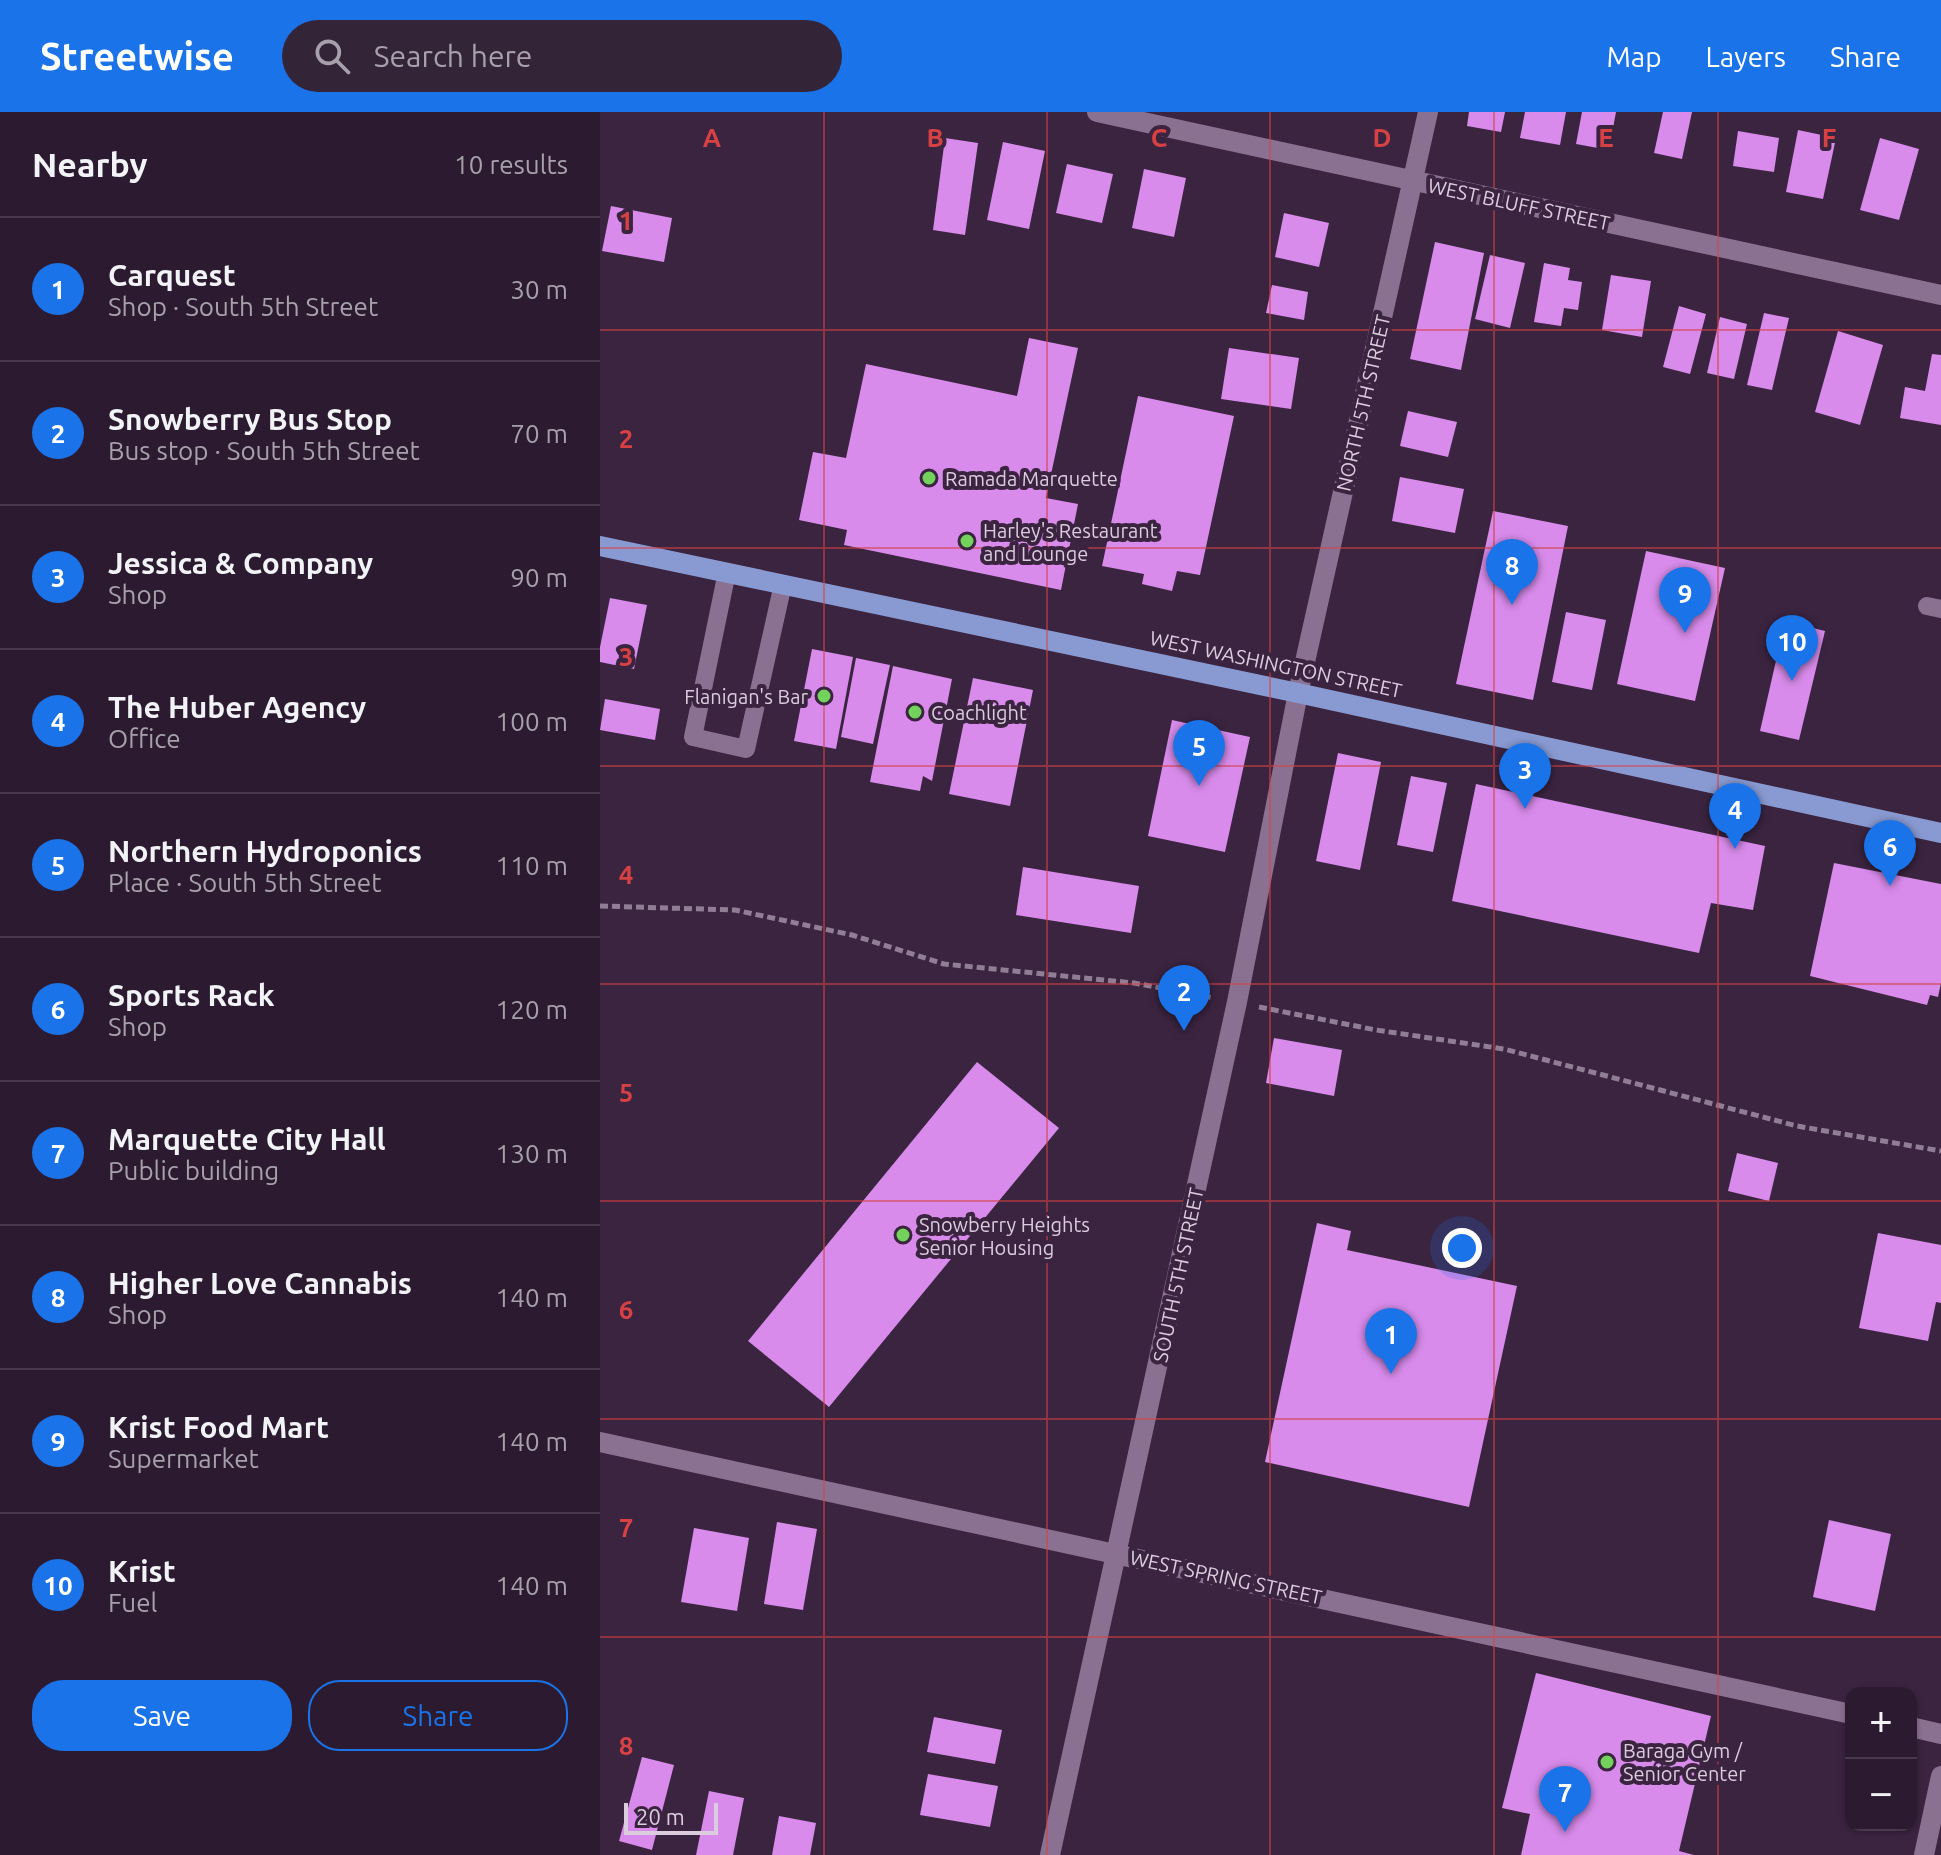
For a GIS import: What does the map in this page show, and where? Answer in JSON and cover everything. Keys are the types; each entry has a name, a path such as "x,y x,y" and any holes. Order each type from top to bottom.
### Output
{"main road":[{"name":"WEST WASHINGTON STREET","path":"600,546 1941,833"}],"street":[{"name":"WEST BLUFF STREET","path":"1097,112 1941,295"},
{"name":"NORTH 5TH STREET","path":"1298,693 1428,112"},
{"name":"SOUTH 5TH STREET","path":"1050,1855 1237,1002 1298,693"},
{"name":"WEST SPRING STREET","path":"600,1442 1845,1713"},
{"path":"1917,1728 1941,1734"},
{"path":"1924,1855 1941,1776"}],"lane":[{"path":"727,572 693,737 746,749 783,584"}],"path":[{"path":"600,906 735,910 852,935 944,964 1134,983 1376,1030 1504,1049 1797,1126 1941,1151"}],"building":[{"path":"1469,112 1505,112 1501,132 1467,126"},
{"path":"1525,112 1566,112 1560,145 1520,138"},
{"path":"1582,112 1616,112 1609,150 1576,144"},
{"path":"1663,112 1692,112 1682,159 1654,153"},
{"path":"1798,130 1836,138 1823,199 1786,192"},
{"path":"1738,131 1779,138 1774,172 1733,166"},
{"path":"945,138 978,143 965,235 933,230"},
{"path":"1880,138 1919,149 1899,220 1860,210"},
{"path":"1003,142 1045,151 1029,229 987,220"},
{"path":"1067,164 1113,174 1102,223 1056,213"},
{"path":"1144,169 1186,178 1174,237 1132,228"},
{"path":"611,206 672,218 664,262 602,251"},
{"path":"1284,213 1329,223 1319,267 1275,257"},
{"path":"1435,242 1484,253 1461,370 1410,359"},
{"path":"1490,255 1525,263 1510,328 1475,319"},
{"path":"1544,263 1570,268 1568,280 1582,282 1578,310 1564,308 1561,326 1534,322"},
{"path":"1611,275 1651,281 1642,337 1602,330"},
{"path":"1272,285 1308,292 1304,320 1266,313"},
{"path":"1679,306 1706,314 1690,374 1663,367"},
{"path":"1764,313 1789,318 1772,390 1747,385"},
{"path":"1720,317 1747,324 1734,379 1707,373"},
{"path":"1838,331 1883,345 1860,425 1815,412"},
{"name":"Ramada Marquette","path":"1029,338 1078,348 1046,498 1078,504 1061,590 844,545 847,530 799,520 813,452 846,458 866,364 1017,396"},
{"path":"1229,348 1299,358 1291,409 1221,399"},
{"path":"1932,354 1941,355 1941,425 1900,418 1905,387 1925,391"},
{"name":"Ramada Marquette","path":"1138,396 1234,416 1200,575 1177,571 1172,591 1142,584 1144,574 1102,566"},
{"path":"1408,411 1457,422 1448,457 1400,446"},
{"path":"1400,477 1464,489 1455,533 1392,521"},
{"path":"1493,511 1568,526 1533,700 1456,684"},
{"path":"1646,551 1725,568 1695,701 1617,684"},
{"path":"610,598 647,605 634,669 600,662"},
{"path":"1566,612 1606,620 1592,690 1552,682"},
{"path":"1785,621 1825,631 1799,740 1760,731"},
{"name":"Flanigan's Bar","path":"812,649 853,657 836,749 794,741"},
{"path":"856,658 890,665 873,744 841,737"},
{"name":"Coachlight","path":"893,666 952,679 932,781 923,776 920,791 870,782"},
{"path":"973,678 1033,690 1010,806 949,794"},
{"path":"605,699 660,709 655,740 600,730"},
{"path":"1172,720 1250,737 1225,852 1148,836"},
{"path":"1338,753 1381,762 1360,870 1316,861"},
{"path":"1411,776 1447,783 1433,852 1397,845"},
{"path":"1476,784 1765,846 1753,910 1711,903 1699,953 1452,901"},
{"path":"1834,863 1941,884 1941,983 1938,997 1930,995 1927,1005 1810,976"},
{"path":"1023,867 1139,886 1131,933 1016,915"},
{"path":"1274,1038 1342,1050 1334,1096 1266,1083"},
{"name":"Snowberry Heights Senior Housing","path":"977,1062 1059,1128 829,1407 748,1341"},
{"path":"1737,1153 1778,1163 1769,1201 1728,1191"},
{"path":"1317,1223 1351,1231 1347,1250 1517,1286 1469,1507 1265,1462"},
{"path":"1878,1233 1941,1245 1941,1303 1936,1302 1928,1341 1859,1328"},
{"path":"1829,1520 1891,1534 1875,1611 1813,1597"},
{"path":"777,1522 817,1529 803,1610 764,1604"},
{"path":"694,1528 749,1538 737,1611 681,1602"},
{"name":"Baraga Gym / Senior Center","path":"1536,1673 1711,1716 1679,1851 1694,1855 1521,1855 1530,1814 1502,1808"},
{"path":"934,1717 1002,1730 995,1764 927,1752"},
{"path":"642,1757 674,1765 652,1850 619,1841"},
{"path":"928,1774 998,1786 990,1827 920,1815"},
{"path":"709,1791 744,1798 733,1855 696,1855"},
{"path":"779,1816 816,1823 810,1855 772,1855"}],"place":[{"name":"Ramada Marquette","path":"929,478"},
{"name":"Harley's Restaurant and Lounge","path":"967,541"},
{"name":"Higher Love Cannabis","path":"1512,605"},
{"name":"Krist Food Mart","path":"1685,633"},
{"name":"Krist","path":"1792,681"},
{"name":"Flanigan's Bar","path":"824,696"},
{"name":"Coachlight","path":"915,712"},
{"name":"Northern Hydroponics","path":"1199,786"},
{"name":"Jessica & Company","path":"1525,809"},
{"name":"The Huber Agency","path":"1735,849"},
{"name":"Sports Rack","path":"1890,886"},
{"name":"Snowberry Bus Stop","path":"1184,1031"},
{"name":"Snowberry Heights Senior Housing","path":"903,1235"},
{"name":"Carquest","path":"1391,1374"},
{"name":"Baraga Gym / Senior Center","path":"1607,1762"},
{"name":"Marquette City Hall","path":"1565,1832"}]}
